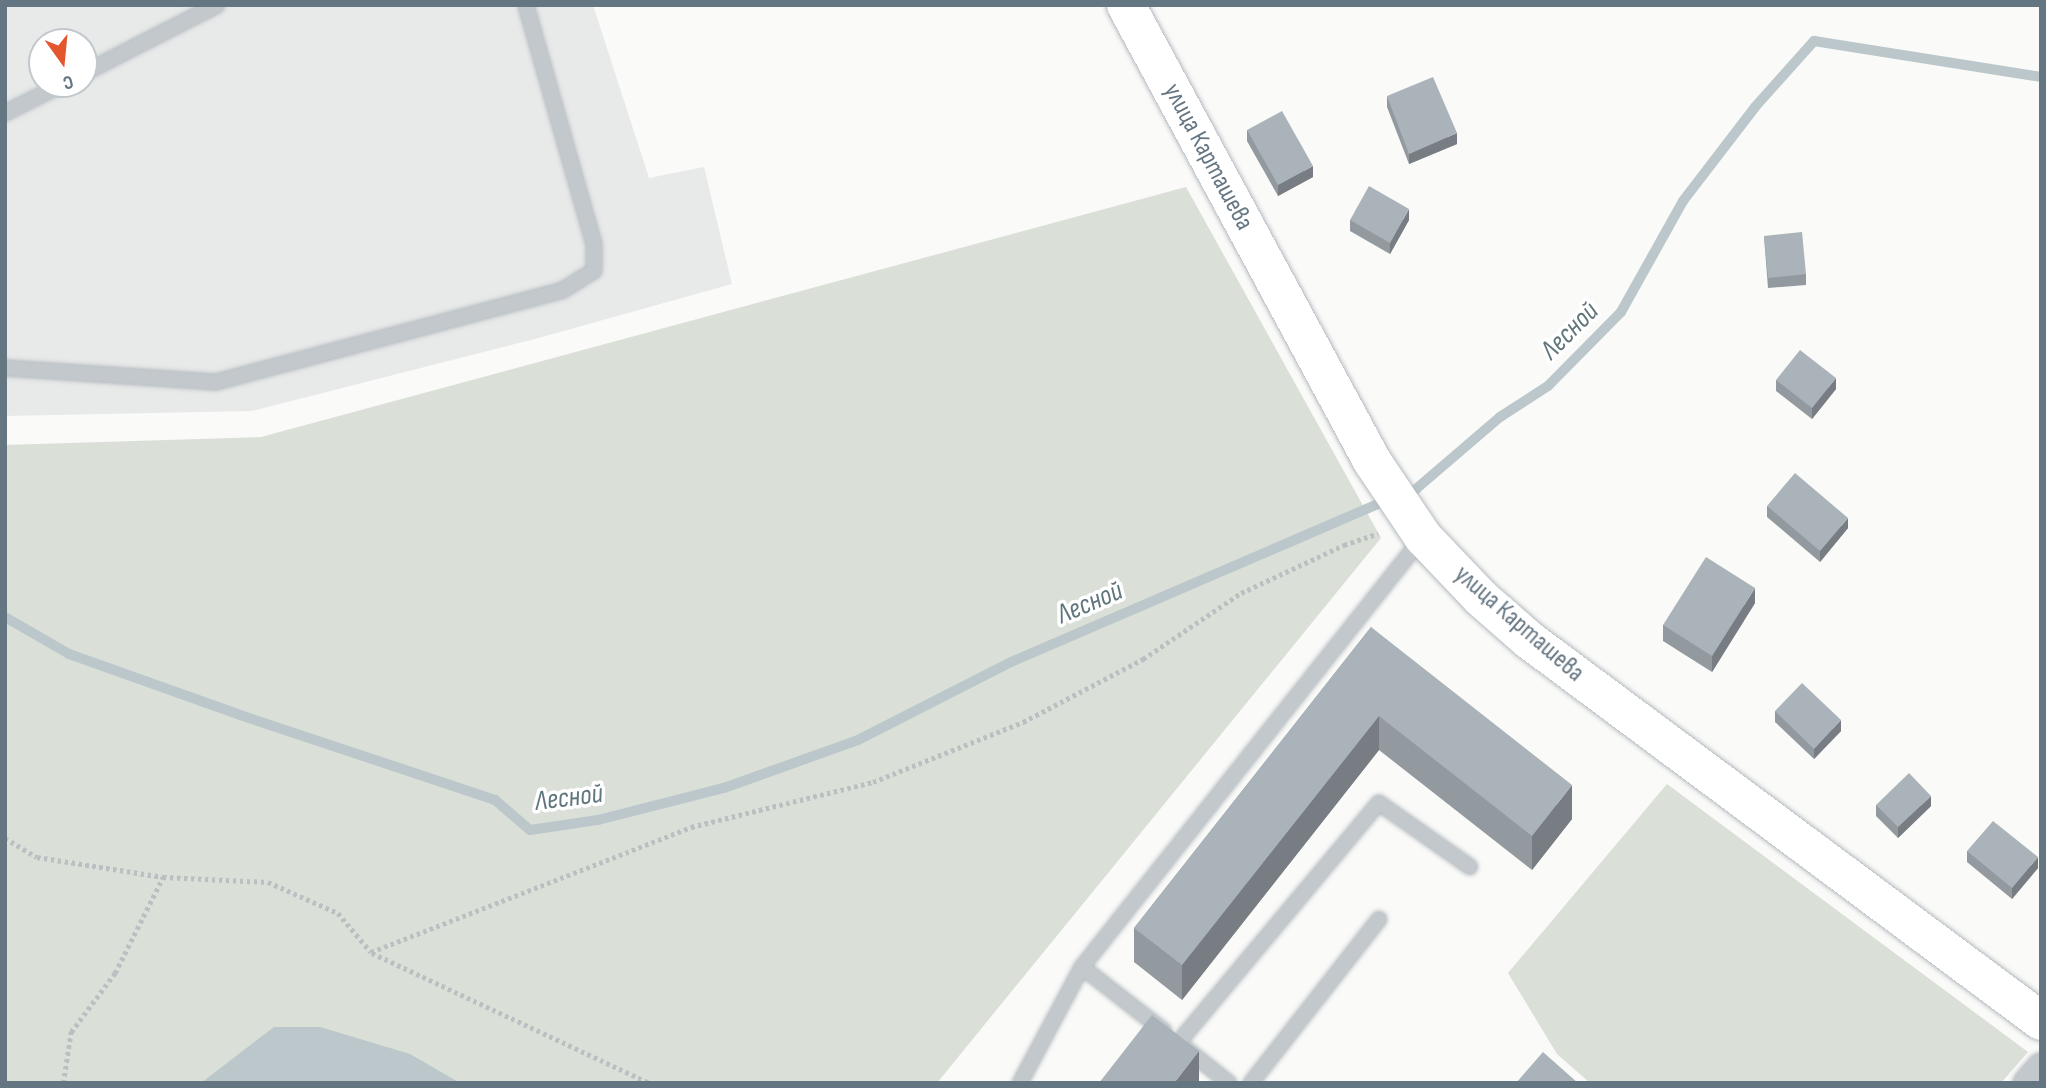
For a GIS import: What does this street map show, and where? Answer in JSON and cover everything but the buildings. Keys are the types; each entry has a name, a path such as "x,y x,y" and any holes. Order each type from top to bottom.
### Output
{"main road":[{"name":"улица Карташева","path":"1126,5 1372,461 1414,522 1481,598 1530,640 2041,1021"}],"street":[{"path":"2028,1083 2041,1068"}],"lane":[{"path":"98,66 217,5"},
{"path":"5,368 216,382 563,290 594,271 594,243 526,5"},
{"path":"5,113 35,98"},
{"path":"1020,1083 1082,967 1414,522"},
{"path":"1178,1043 1379,803 1470,867"},
{"path":"1251,1083 1379,919"},
{"path":"1082,967 1229,1083"}],"path":[{"path":"371,952 691,827 873,782 1023,722 1143,659 1241,593 1344,545 1414,522"},
{"path":"5,838 37,857 163,877 268,883 338,913 371,952 650,1083"},
{"path":"63,1083 71,1032 115,973 163,877"}],"shaded area":[{"path":"5,5 593,5 649,178 704,167 732,284 535,339 252,411 5,416"},
{"path":"1186,187 1381,538 937,1083 5,1083 5,445 261,437"},
{"path":"1667,784 2028,1052 2001,1083 1590,1083 1557,1054 1508,973"},
{"path":"274,1027 320,1027 410,1054 460,1083 201,1083"}],"waterway":[{"name":"Лесной","path":"1402,495 1416,489 1500,417 1548,386 1621,312 1683,201 1755,107 1814,41 2041,77"},
{"name":"Лесной","path":"5,617 69,654 240,715 495,800 530,830 598,820 724,788 858,740 1011,662 1388,500"}]}
